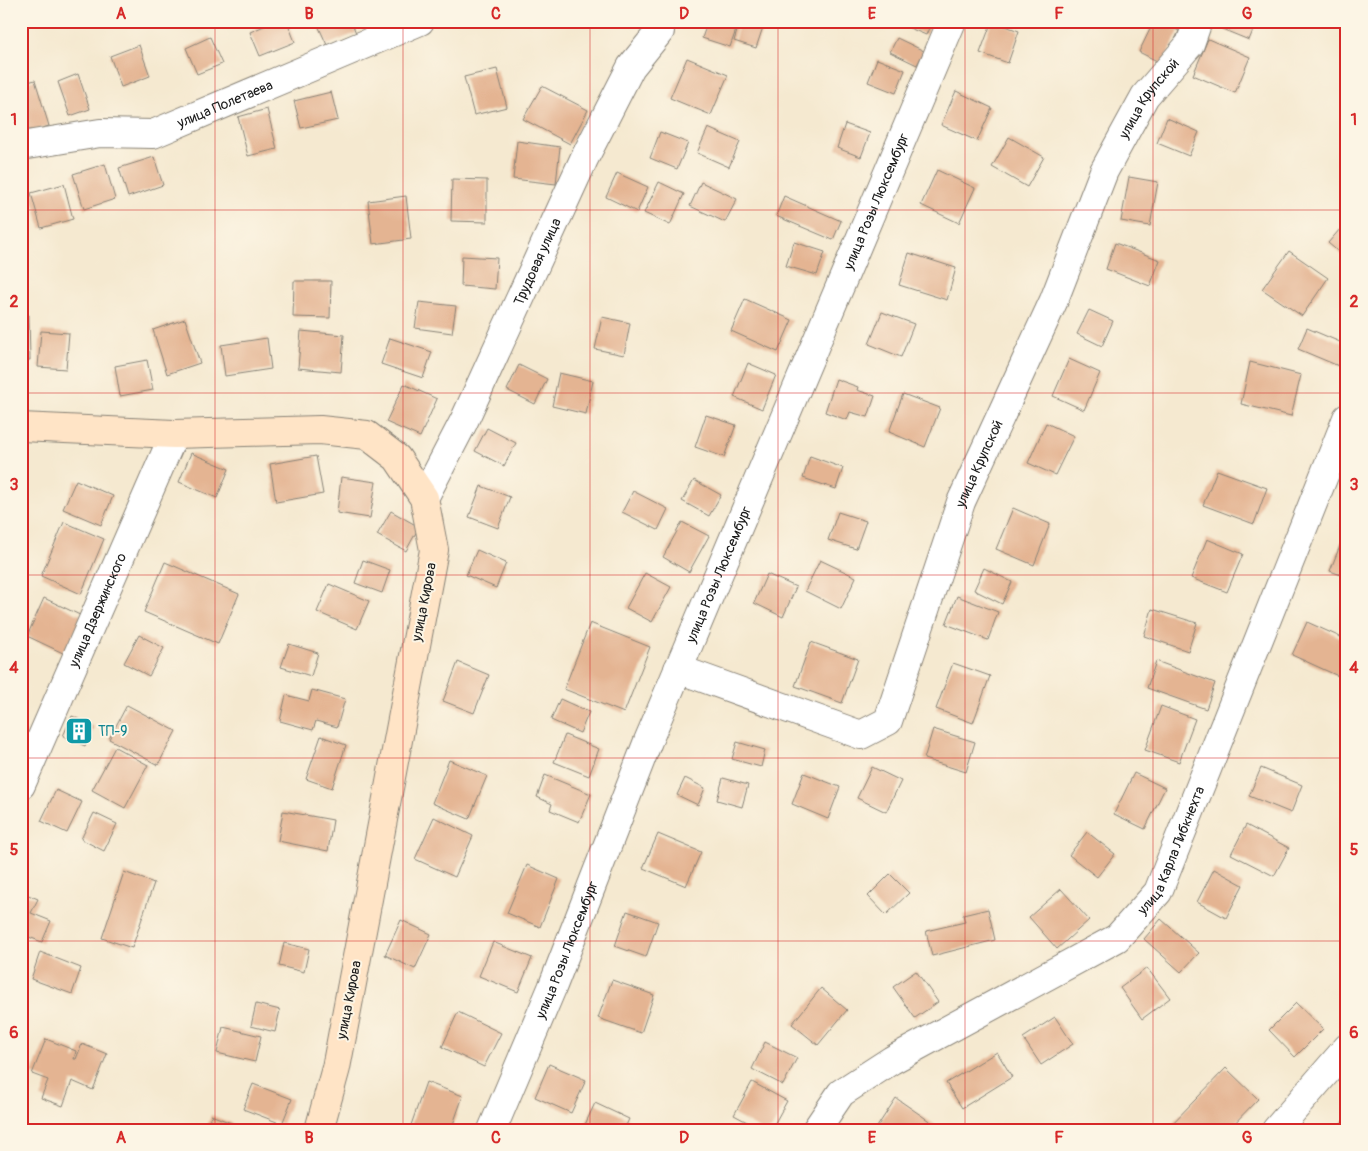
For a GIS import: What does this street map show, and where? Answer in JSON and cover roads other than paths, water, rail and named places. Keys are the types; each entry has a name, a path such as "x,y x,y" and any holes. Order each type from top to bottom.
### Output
{"main road":[{"name":"улица Кирова","path":"21,427 174,434 320,430 367,435 397,458 424,498 434,550 336,1068 319,1130"}],"street":[{"name":"улица Полетаева","path":"21,146 100,133 152,134 420,21"},
{"name":"улица Розы Люксембург","path":"492,1130 552,988 648,741 952,21"},
{"name":"улица Крупской","path":"678,669 861,735 888,721 961,502 1054,300 1104,171 1145,96 1190,44 1198,21"},
{"name":"Трудовая улица","path":"424,498 472,403 584,158 631,67 660,31"},
{"name":"улица Карла Либкнехта","path":"816,1130 841,1093 892,1060 1117,938 1158,892 1347,418"},
{"name":"улица Дзержинского","path":"21,785 174,434"},
{"path":"1276,1130 1347,1048"}],"place":[{"name":"ТП-9","path":"79,731"}]}
